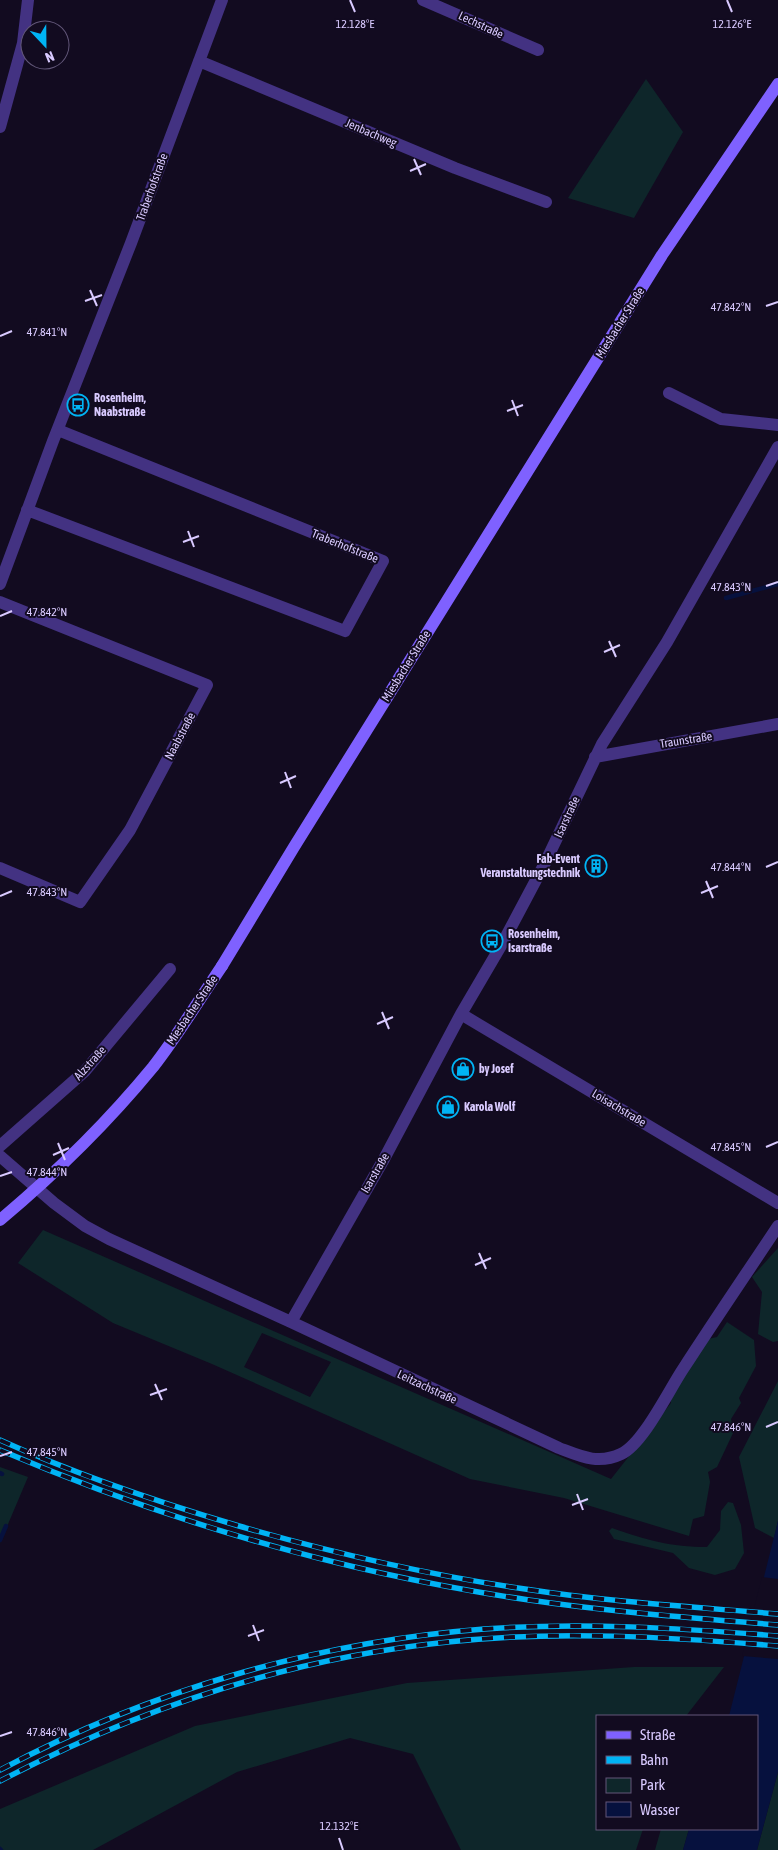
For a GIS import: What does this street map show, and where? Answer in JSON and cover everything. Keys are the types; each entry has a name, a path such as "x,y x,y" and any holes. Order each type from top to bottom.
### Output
{"main road":[{"name":"Miesbacher Straße","path":"0,1220 38,1188 70,1157 122,1103 165,1050 222,966 657,264 778,84"}],"street":[{"path":"0,127 24,43 28,0"},
{"name":"Traberhofstraße","path":"0,584 222,0"},
{"name":"Lechstraße","path":"424,0 538,50"},
{"name":"Jenbachweg","path":"199,61 455,168 546,202"},
{"path":"669,393 721,419 778,425"},
{"name":"Traberhofstraße","path":"27,510 345,631 383,561 58,430"},
{"name":"Isarstraße","path":"291,1322 384,1159 461,1014 502,944 545,863 595,757 667,642 778,447"},
{"name":"Naabstraße","path":"0,602 207,686 130,830 80,902 0,868"},
{"name":"Traunstraße","path":"595,757 778,724"},
{"name":"Alzstraße","path":"0,1146 85,1071 170,969"},
{"name":"Loisachstraße","path":"461,1014 778,1203"},
{"name":"Leitzachstraße","path":"0,1156 54,1203 101,1235 559,1448 590,1460 606,1460 622,1454 648,1426 778,1226"}],"green space":[{"path":"646,79 683,132 634,218 568,198"},
{"path":"43,1230 611,1479 671,1403 670,1396 708,1339 717,1337 727,1322 754,1340 756,1366 739,1398 741,1403 731,1419 734,1431 717,1467 708,1472 710,1482 704,1516 693,1519 689,1536 564,1498 470,1479 212,1364 113,1323 18,1263","holes":["262,1333 331,1362 310,1397 244,1367"]},
{"path":"778,1248 778,1341 773,1342 758,1334 762,1292 752,1277"},
{"path":"778,1381 778,1521 774,1538 755,1528 739,1457"},
{"path":"0,1467 28,1477 0,1543"},
{"path":"728,1502 733,1503 741,1525 744,1553 735,1569 715,1575 689,1568 673,1553 614,1539 609,1531 612,1528 659,1542 682,1546 707,1547 720,1530 721,1511"},
{"path":"634,1667 724,1667 687,1715 596,1715 596,1830 643,1830 636,1850 461,1850 413,1754 350,1738 237,1772 93,1850 0,1850 0,1809 195,1726 407,1683"},
{"path":"778,1772 778,1850 757,1850"},
{"path":"661,1830 689,1830 683,1850 655,1850"}],"water":[{"path":"778,1521 778,1772 757,1850 683,1850 689,1830 758,1830 758,1715 729,1715"}],"pier":[{"path":"762,1577 778,1579 778,1659 742,1656"}],"waterway":[{"path":"726,598 778,584"},
{"path":"0,1540 6,1526"}],"railway":[{"path":"0,1440 88,1476 178,1507 274,1536 345,1554 453,1577 557,1594 778,1614"},
{"path":"0,1450 128,1500 194,1522 326,1560 393,1576 461,1589 560,1604 778,1625"},
{"path":"0,1770 115,1716 174,1694 296,1658 358,1645 484,1629 558,1626 668,1628 778,1636"},
{"path":"0,1781 53,1755 162,1709 218,1690 331,1660 448,1642 530,1636 613,1636 778,1646"}],"place":[{"name":"Rosenheim, Naabstraße","path":"78,405"},
{"name":"Fab-Event Veranstaltungstechnik","path":"596,866"},
{"name":"Rosenheim, Isarstraße","path":"492,941"},
{"name":"by Josef","path":"463,1069"},
{"name":"Karola Wolf","path":"448,1107"}]}
